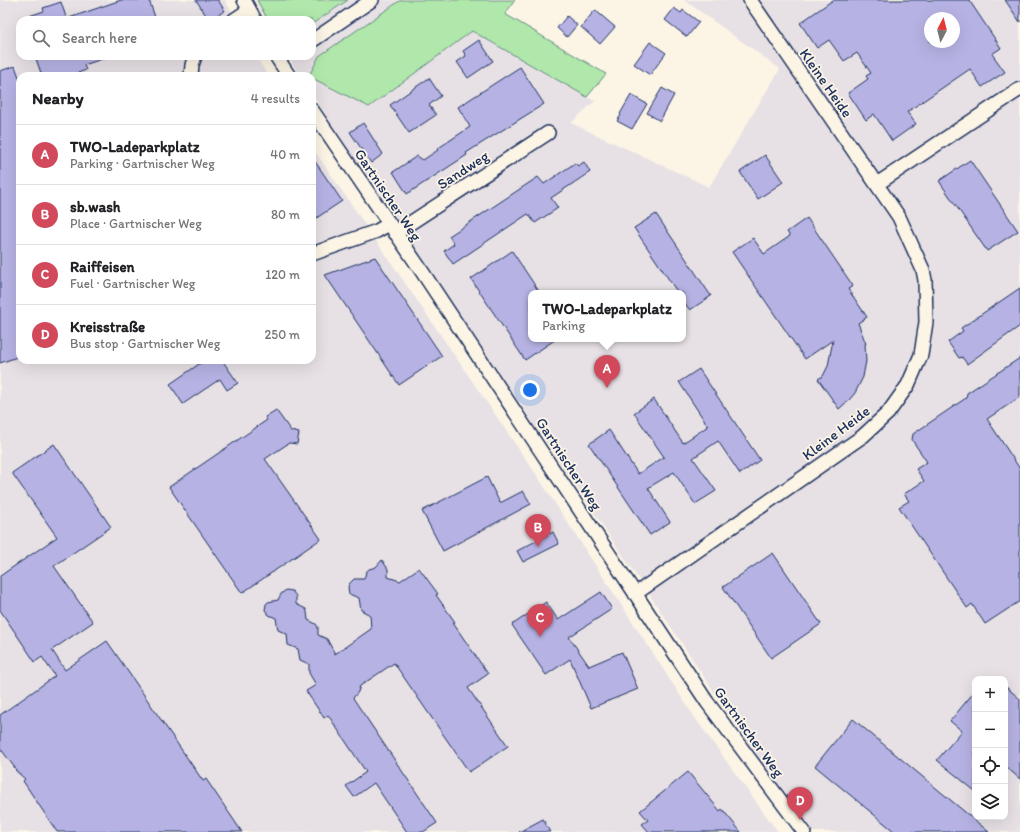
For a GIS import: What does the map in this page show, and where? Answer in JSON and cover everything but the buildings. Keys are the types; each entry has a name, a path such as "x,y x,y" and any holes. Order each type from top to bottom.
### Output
{"street":[{"path":"316,38 372,0"},
{"name":"Kleine Heide","path":"635,594 863,436 888,413 908,385 921,355 926,322 925,280 923,270 899,217 750,0"},
{"path":"240,16 249,10"},
{"path":"191,72 194,60"},
{"path":"283,60 287,72"},
{"path":"877,184 1020,89"},
{"name":"Gartnischer Weg","path":"316,116 426,277 707,702 804,832"},
{"name":"Sandweg","path":"316,253 377,231 392,228 548,133"}],"shaded area":[{"path":"0,0 225,0 234,16 16,16 16,60 258,60 266,72 16,72 16,364 316,364 316,153 538,477 695,718 778,832 0,832"},
{"path":"255,0 515,0 505,14 606,74 587,97 595,101 571,123 709,187 780,69 684,0 1020,0 1020,832 813,832 753,751 657,606 361,169 316,100 316,72 298,72 290,60 316,60 316,16 264,16"}],"green space":[{"path":"257,0 348,0 316,21 316,16 266,16"},
{"path":"401,0 515,0 505,14 606,74 587,97 472,31 369,107 316,80 316,72 311,72 319,56"}],"place":[{"name":"TWO-Ladeparkplatz","path":"607,388"},
{"name":"sb.wash","path":"538,547"},
{"name":"Raiffeisen","path":"540,637"},
{"name":"Kreisstraße","path":"800,820"}]}
